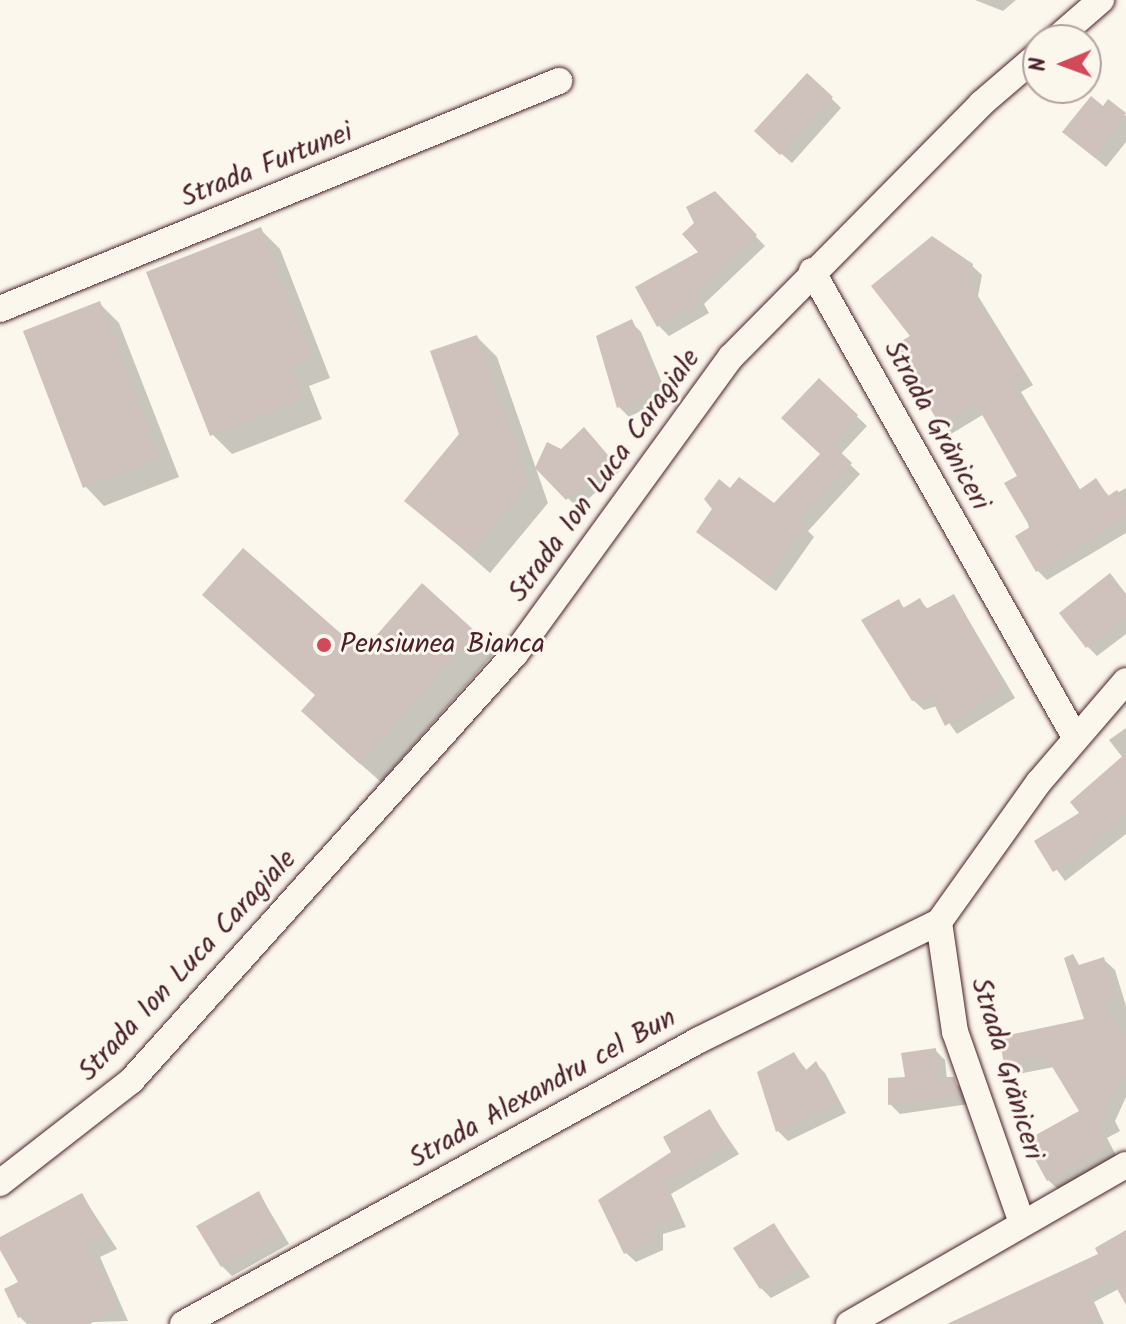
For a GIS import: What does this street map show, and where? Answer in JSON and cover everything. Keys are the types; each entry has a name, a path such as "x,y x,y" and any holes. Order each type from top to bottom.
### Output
{"street":[{"path":"1073,24 1101,0"},
{"name":"Strada Ion Luca Caragiale","path":"0,1183 131,1081 504,666 731,357 812,271 981,104 1022,69"},
{"name":"Strada Furtunei","path":"0,309 559,81"},
{"name":"Strada Grăniceri","path":"812,271 1075,737"},
{"path":"939,922 1075,737 1126,681"},
{"name":"Strada Grăniceri","path":"939,922 955,1032 1022,1223"},
{"name":"Strada Alexandru cel Bun","path":"183,1324 699,1040 939,922"},
{"path":"849,1324 1126,1165"}],"building":[{"path":"807,73 833,97 780,155 754,131"},
{"path":"1108,99 1126,113 1095,158 1062,132 1085,104 1103,106"},
{"path":"715,191 757,235 695,293 700,303 657,327 635,287 698,252 682,234 694,223 686,207"},
{"path":"261,227 312,358 291,366 303,399 210,436 146,272"},
{"path":"932,236 973,264 969,285 1024,374 1012,382 1079,490 1096,478 1108,496 1117,490 1126,503 1126,518 1036,572 1015,536 1030,527 1004,483 1017,476 976,404 940,425 893,346 910,336 871,286"},
{"path":"100,301 160,458 83,488 23,331"},
{"path":"632,319 660,386 617,408 596,336"},
{"path":"477,335 529,483 470,555 404,501 459,434 430,351"},
{"path":"819,378 858,415 832,444 852,463 798,521 806,526 765,582 696,532 712,509 704,499 719,479 730,488 739,477 774,503 820,454 781,418"},
{"path":"584,427 612,460 566,500 535,468 547,442 561,449"},
{"path":"243,548 362,652 422,583 476,632 360,764 301,711 315,695 202,595"},
{"path":"1110,573 1126,594 1126,617 1086,648 1059,613"},
{"path":"954,594 1006,687 945,726 930,696 912,701 861,620 899,599 903,608 920,598 926,609"},
{"path":"1126,753 1126,815 1084,853 1053,872 1034,841 1079,813 1070,802"},
{"path":"1073,954 1079,965 1104,957 1117,999 1103,1003 1126,1041 1126,1070 1105,1108 1110,1119 1097,1127 1108,1147 1047,1181 1025,1141 1079,1111 1045,1055 1004,1064 999,1037 1084,1019 1064,958"},
{"path":"936,1048 939,1077 954,1077 960,1095 888,1105 888,1078 905,1077 901,1053"},
{"path":"794,1052 805,1071 816,1061 838,1102 776,1132 757,1072"},
{"path":"710,1109 730,1144 663,1183 678,1217 653,1225 654,1240 624,1254 598,1200 671,1152 663,1137"},
{"path":"259,1191 280,1234 221,1267 196,1226"},
{"path":"82,1193 105,1235 88,1244 116,1307 90,1324 31,1324 25,1315 18,1318 4,1289 18,1282 0,1250 0,1237"},
{"path":"774,1223 801,1266 760,1289 733,1248"},
{"path":"1126,1230 1126,1305 1111,1278 1086,1292 1098,1318 1084,1324 947,1324 1098,1254 1095,1248"}],"place":[{"name":"Pensiunea Bianca","path":"324,645"}]}
